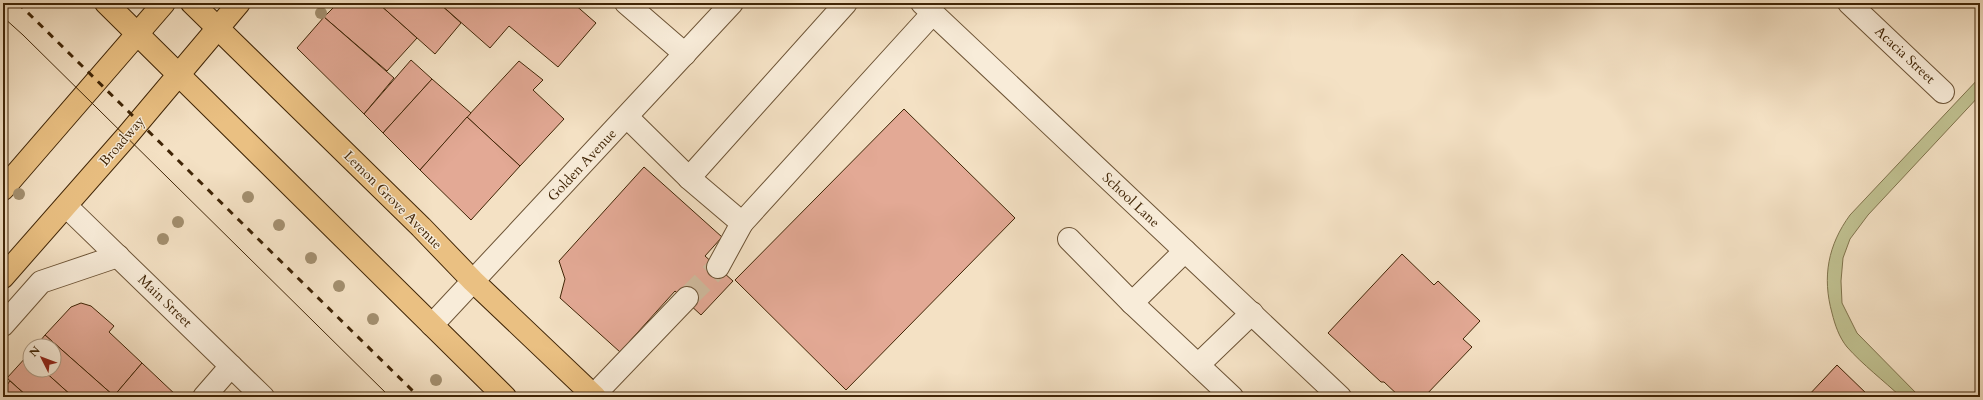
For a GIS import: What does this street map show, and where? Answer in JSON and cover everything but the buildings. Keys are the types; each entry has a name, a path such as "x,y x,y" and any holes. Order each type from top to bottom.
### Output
{"main road":[{"path":"106,3 138,32 505,397"},
{"path":"3,189 164,3"},
{"name":"Lemon Grove Avenue","path":"192,3 415,221 473,281 594,396"},
{"name":"Broadway","path":"3,277 139,122 239,3"}],"street":[{"path":"626,3 685,54"},
{"path":"689,178 846,3"},
{"name":"Acacia Street","path":"1849,3 1943,92"},
{"name":"Golden Avenue","path":"432,325 627,117 685,54 727,5"},
{"path":"718,267 742,223 928,8"},
{"name":"School Lane","path":"928,8 1340,397"},
{"path":"627,117 689,178 742,223"},
{"name":"Main Street","path":"66,206 263,397"},
{"path":"1069,239 1132,303 1232,397"},
{"path":"1132,303 1185,251"},
{"path":"3,325 41,282 118,256"},
{"path":"594,396 687,298"},
{"path":"1198,365 1252,313"},
{"path":"204,397 231,366"}],"green space":[{"path":"1980,77 1980,95 1868,215 1850,239 1843,258 1841,281 1842,303 1857,333 1920,397 1901,397 1860,360 1847,347 1842,339 1834,322 1829,300 1829,262 1836,238 1850,215"}],"tunnel":[{"path":"687,298 718,267"}],"tram line":[{"path":"3,17 390,397"}],"railway":[{"path":"18,3 419,397"}]}
